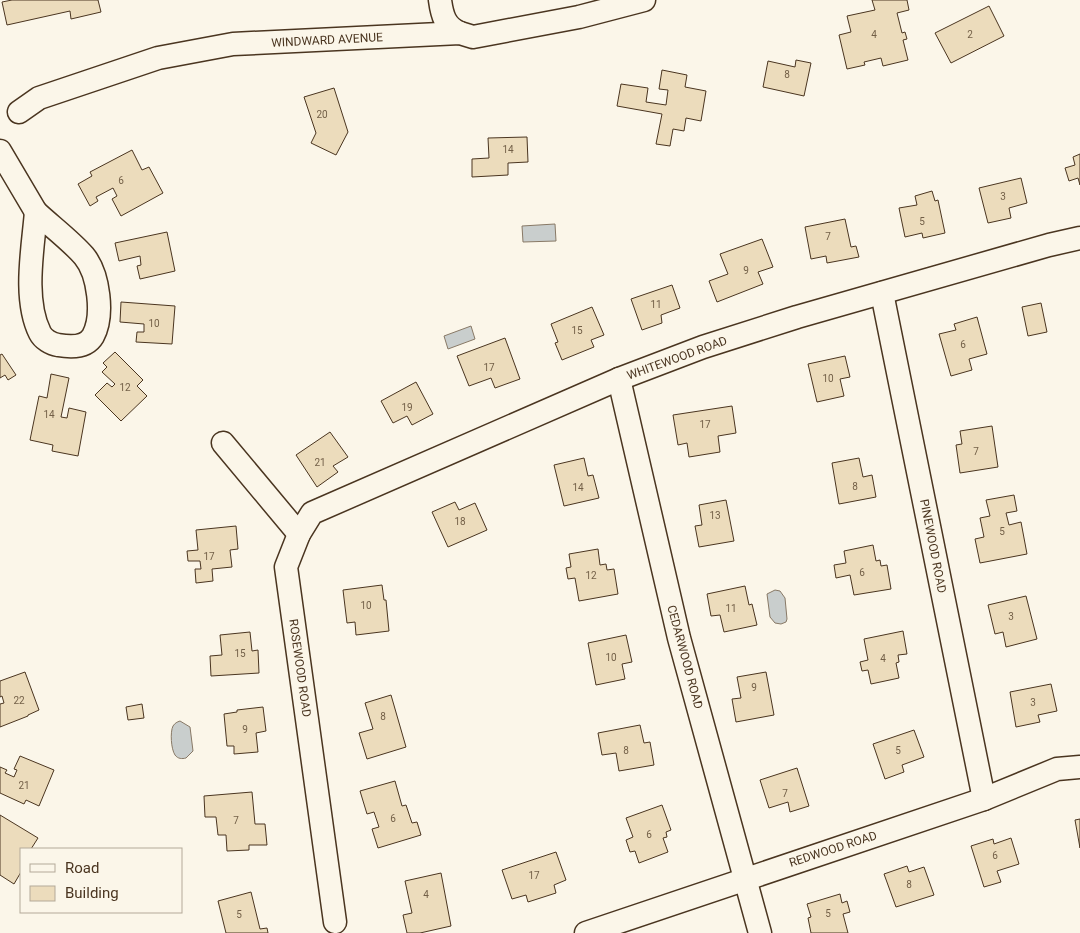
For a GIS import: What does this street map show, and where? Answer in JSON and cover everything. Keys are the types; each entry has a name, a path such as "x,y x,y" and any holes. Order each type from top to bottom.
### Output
{"street":[{"path":"440,0 442,16 455,31 460,33"},
{"name":"WINDWARD AVENUE","path":"19,112 39,98 158,58 233,44 460,33 473,36 579,17 644,0"},
{"path":"0,151 36,212 85,257 95,278 100,310 93,336 88,341 72,348 52,344 41,335 33,314 31,277 36,212"},
{"name":"WHITEWOOD ROAD","path":"299,534 312,513 620,380 704,347 796,317 1049,245 1080,238"},
{"name":"PINEWOOD ROAD","path":"882,293 984,799"},
{"name":"CEDARWOOD ROAD","path":"620,380 679,638 760,933"},
{"path":"223,443 299,534"},
{"name":"ROSEWOOD ROAD","path":"299,534 286,566 335,922"},
{"name":"REDWOOD ROAD","path":"586,933 984,799 1057,769 1080,766"}],"shaded area":[{"path":"555,224 556,241 523,242 522,226"},
{"path":"471,326 475,339 448,349 444,336"},
{"path":"775,590 780,591 785,598 787,619 786,622 781,624 775,623 770,617 767,594"},
{"path":"180,721 190,727 193,751 183,759 175,755 171,741 173,726"}],"building":[{"path":"12,0 98,0 101,12 71,19 70,11 7,25 2,2"},
{"path":"872,0 907,0 909,10 897,13 902,33 905,32 907,39 903,40 908,60 883,66 881,58 864,62 865,65 847,69 839,35 851,32 847,16 875,10"},
{"path":"989,6 1004,36 951,63 935,33"},
{"path":"796,60 811,63 804,96 763,87 768,61 795,67"},
{"path":"662,70 687,75 685,87 706,91 701,121 686,118 684,131 673,129 670,146 656,144 662,114 617,106 621,84 648,88 646,102 666,105 668,90 659,89"},
{"path":"334,88 348,132 336,155 311,143 316,133 304,97"},
{"path":"527,137 528,162 508,163 508,175 472,177 472,159 489,158 488,138"},
{"path":"132,150 142,170 149,167 163,193 121,216 112,199 117,196 113,188 96,197 98,201 90,206 78,184 92,176 90,172"},
{"path":"1080,154 1080,185 1078,178 1069,181 1065,168 1075,165 1073,157"},
{"path":"1021,178 1027,203 1009,208 1011,218 988,223 979,188"},
{"path":"932,191 935,201 938,200 945,233 923,238 922,233 905,237 899,208 917,205 915,196"},
{"path":"845,219 851,247 856,246 859,257 827,263 826,256 811,259 805,227"},
{"path":"167,232 175,271 140,279 137,266 141,265 140,256 119,261 115,243"},
{"path":"762,239 773,267 758,272 763,284 717,302 709,281 728,274 720,254"},
{"path":"672,285 680,308 661,315 662,323 642,330 631,299"},
{"path":"121,302 175,306 172,344 136,342 137,332 144,332 144,324 120,322"},
{"path":"1041,303 1047,332 1028,336 1022,307"},
{"path":"592,307 604,335 591,340 594,347 562,360 555,343 558,342 551,324"},
{"path":"977,317 987,354 969,359 972,370 951,376 939,334 956,330 954,324"},
{"path":"505,338 520,379 495,388 491,378 469,386 457,356"},
{"path":"115,352 143,380 137,386 147,396 121,421 95,395 107,383 112,387 115,384 102,372 107,367 103,363"},
{"path":"2,354 16,375 8,380 5,375 0,378 0,355"},
{"path":"845,356 850,377 840,379 844,396 817,402 808,364"},
{"path":"51,374 69,378 61,417 67,418 69,408 86,412 78,456 52,451 53,445 30,440 39,396 47,398"},
{"path":"416,382 433,414 412,425 407,416 393,423 381,401"},
{"path":"732,406 736,433 718,436 720,452 689,457 687,443 678,445 673,415"},
{"path":"992,426 998,467 960,473 956,445 962,444 960,431"},
{"path":"330,432 348,457 333,466 338,472 317,487 296,455"},
{"path":"584,458 588,476 593,475 599,498 564,506 554,465"},
{"path":"859,458 863,477 872,475 876,497 839,504 832,463"},
{"path":"1014,495 1017,511 1006,513 1009,525 1021,522 1027,554 980,563 975,539 984,537 980,518 990,516 986,500"},
{"path":"726,500 734,541 699,547 695,526 702,525 699,505"},
{"path":"455,502 459,510 475,503 487,530 448,547 432,512"},
{"path":"236,526 238,549 230,550 232,567 212,569 213,581 196,583 195,569 201,569 200,561 188,561 187,551 198,550 196,530"},
{"path":"873,545 876,561 880,560 881,566 887,565 891,589 854,595 850,575 836,578 834,565 846,563 844,551"},
{"path":"598,549 600,565 606,564 607,570 614,569 618,594 579,601 575,578 568,579 566,568 571,567 569,554"},
{"path":"382,585 384,600 386,600 389,631 356,635 355,622 347,623 343,590"},
{"path":"745,586 749,605 752,604 757,625 724,632 720,615 711,616 707,594"},
{"path":"1026,596 1037,639 1006,647 1003,632 995,634 988,605"},
{"path":"903,631 907,654 898,655 899,662 896,663 899,678 871,684 868,670 862,671 860,662 868,660 864,639"},
{"path":"250,632 252,651 258,650 259,673 211,676 210,656 222,655 220,635"},
{"path":"626,635 632,662 622,664 625,679 596,685 588,643"},
{"path":"25,672 39,710 0,727 0,704 4,703 2,696 0,697 0,681"},
{"path":"766,672 774,715 736,722 732,699 741,698 737,677"},
{"path":"1051,684 1057,711 1038,715 1040,722 1016,727 1010,692"},
{"path":"391,695 406,747 367,759 359,733 373,729 365,703"},
{"path":"142,704 144,718 128,720 126,707"},
{"path":"263,707 266,731 256,733 258,752 234,754 234,746 227,746 224,714 237,712 237,710"},
{"path":"640,725 644,743 650,742 654,765 619,771 616,753 602,755 598,733"},
{"path":"914,730 924,757 902,765 904,772 885,779 873,744"},
{"path":"20,756 54,770 39,806 26,800 24,804 0,793 0,767 7,770 5,773 14,777 17,770 14,769"},
{"path":"797,768 809,806 790,812 788,802 769,808 760,780"},
{"path":"395,781 402,806 406,805 412,823 417,822 421,835 378,848 372,829 379,827 374,812 367,814 360,791"},
{"path":"252,792 255,824 265,824 267,845 249,845 249,850 227,851 226,835 218,835 216,817 205,817 204,796"},
{"path":"662,805 671,830 666,832 667,837 663,838 668,852 639,863 635,851 630,852 626,840 633,837 626,818"},
{"path":"0,815 38,838 32,848 20,848 20,874 14,884 0,875"},
{"path":"1080,819 1080,848 1075,820"},
{"path":"1011,838 1019,864 997,871 1001,882 984,887 971,846 993,839 994,844"},
{"path":"556,852 566,880 554,885 556,893 528,902 526,895 512,899 502,870"},
{"path":"907,866 909,872 924,867 934,895 896,907 884,874"},
{"path":"441,873 451,926 420,933 407,933 403,915 412,913 405,881"},
{"path":"251,892 260,929 267,928 268,933 226,933 218,901"},
{"path":"840,894 842,903 847,901 850,912 843,914 848,933 811,933 808,918 811,917 807,904"}]}
